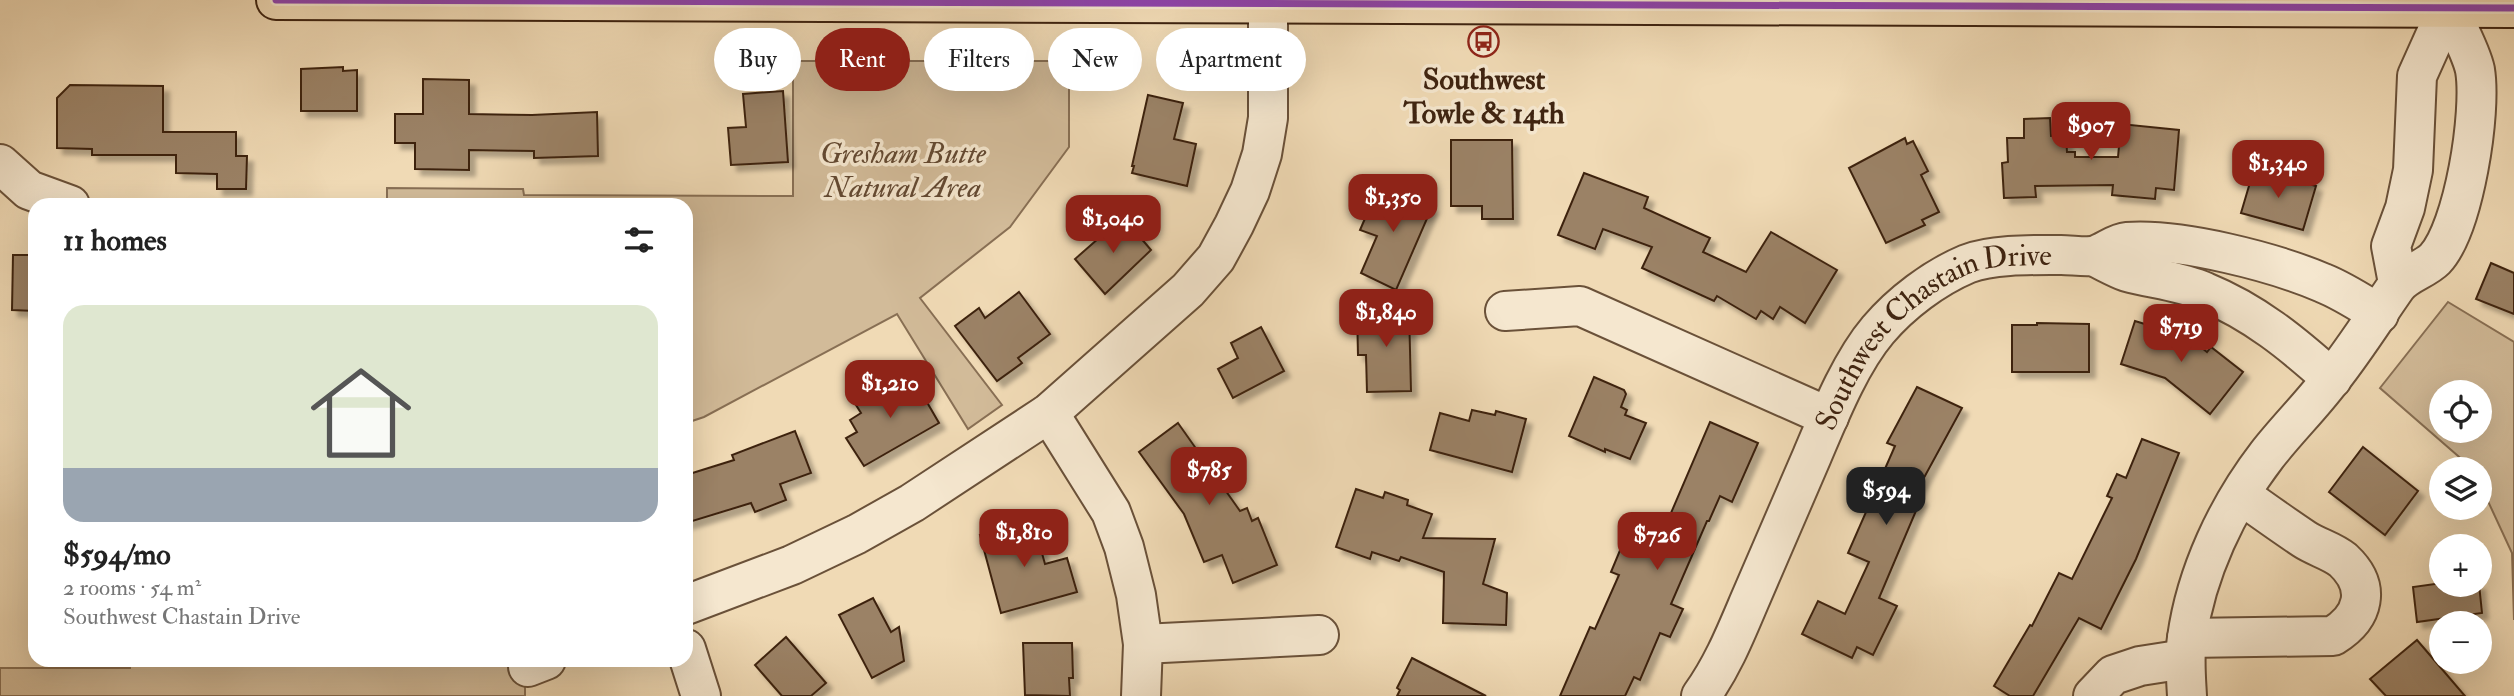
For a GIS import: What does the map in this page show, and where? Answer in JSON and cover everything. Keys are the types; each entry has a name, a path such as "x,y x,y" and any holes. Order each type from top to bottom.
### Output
{"main road":[{"path":"276,0 1268,4 2448,3 2514,8"}],"street":[{"path":"2388,298 2391,246 2406,208 2413,170 2417,76 2448,3"},
{"path":"2186,664 2200,580 2225,523 2241,495 2266,456 2332,379 2388,298 2435,259 2448,236 2463,196 2470,162 2474,131 2474,69 2448,3"},
{"path":"693,602 792,565 857,534 912,503 1049,413 1188,290 1216,258 1234,225 1250,191 1262,154 1268,118 1268,4"},
{"path":"2,170 29,190 51,198"},
{"name":"Southwest Chastain Drive","path":"2093,256 2124,242 2193,247 2236,256 2323,283 2388,298"},
{"name":"Southwest Chastain Drive","path":"1701,696 1714,678 1735,636 1829,417 1876,332 1908,301 1969,263 2043,255 2093,256 2125,271 2203,291 2237,306 2272,327 2332,379"},
{"path":"1505,311 1580,306 1829,417"},
{"path":"1049,413 1111,512 1124,547 1136,595 1143,644 1141,696"},
{"path":"2093,696 2113,675 2140,666 2186,664 2310,638 2333,636 2347,627 2359,610 2362,592 2356,574 2341,559 2308,542 2241,495"},
{"path":"1143,644 1319,635"},
{"path":"692,667 701,696"}],"green space":[{"name":"Gresham Butte Natural Area","path":"801,61 815,61 815,91 910,91 910,61 924,61 924,91 1034,91 1034,61 1048,61 1048,91 1069,91 1069,147 1010,227 920,298 1002,405 968,429 897,314 693,421 693,198 387,198 387,188 523,189 524,195 793,196 793,91 801,91"},
{"path":"2448,302 2514,342 2514,620 2512,553 2492,510 2492,457 2459,457 2443,443 2492,443 2492,380 2429,380 2429,431 2380,388"},
{"path":"525,667 525,696 0,696 0,668"}],"building":[{"path":"343,67 343,71 357,70 357,111 301,111 301,69"},
{"path":"423,79 469,80 469,114 597,112 598,156 534,158 534,151 469,150 469,170 415,169 415,143 395,143 395,114 423,114"},
{"path":"70,85 163,86 163,132 236,132 236,156 247,156 246,189 217,189 217,174 176,173 176,155 92,155 92,149 57,148 57,98"},
{"path":"783,91 788,162 731,165 728,128 746,127 743,94"},
{"path":"1148,95 1183,103 1174,139 1196,144 1187,186 1132,173"},
{"path":"2050,118 2051,136 2066,135 2067,152 2075,152 2075,157 2118,157 2121,124 2179,130 2174,190 2156,188 2155,199 2112,195 2113,185 2035,186 2036,197 2004,198 2002,163 2008,162 2007,138 2024,138 2024,119"},
{"path":"1905,138 1907,144 1913,141 1928,171 1921,175 1939,212 1922,220 1925,225 1886,243 1849,168"},
{"path":"1451,140 1512,140 1513,219 1482,219 1482,206 1451,206"},
{"path":"2254,169 2316,186 2303,230 2241,213"},
{"path":"1584,173 1648,197 1644,208 1710,238 1703,252 1746,272 1771,232 1837,270 1805,323 1780,307 1773,319 1761,311 1756,319 1717,296 1714,301 1642,268 1652,247 1603,229 1595,249 1558,235"},
{"path":"1380,184 1432,207 1396,290 1361,273 1377,236 1360,230"},
{"path":"1123,217 1151,250 1105,294 1075,259"},
{"path":"13,255 28,255 28,311 12,310"},
{"path":"2491,263 2514,273 2514,314 2476,299"},
{"path":"1019,292 1050,334 1018,358 1022,363 997,381 955,326 979,308 985,318"},
{"path":"1357,310 1409,310 1411,391 1367,392 1366,355 1358,355"},
{"path":"2135,321 2190,338 2207,352 2211,347 2243,372 2210,414 2165,378 2121,364"},
{"path":"2089,324 2089,372 2012,372 2012,325"},
{"path":"1261,327 1284,371 1233,398 1218,369 1238,358 1231,343"},
{"path":"910,373 939,423 864,466 846,438 857,432 850,420 861,413 856,405"},
{"path":"1594,377 1624,390 1626,394 1621,407 1627,410 1625,415 1646,423 1630,459 1605,449 1605,452 1569,436"},
{"path":"1917,387 1962,408 1914,496 1921,499 1879,598 1897,606 1873,655 1857,647 1852,658 1802,634 1818,601 1845,614 1869,562 1848,553 1895,446 1887,443"},
{"path":"1472,410 1495,415 1496,411 1526,419 1512,472 1430,450 1440,413 1469,421"},
{"path":"1710,422 1758,443 1732,502 1720,496 1707,521 1671,604 1683,609 1670,637 1660,633 1640,680 1634,677 1625,696 1560,696 1590,627 1595,629 1619,575 1611,572 1628,531 1630,532 1634,523 1662,534"},
{"path":"1178,423 1240,511 1247,508 1252,521 1258,518 1277,565 1233,583 1222,555 1204,562 1184,514 1139,452"},
{"path":"795,431 811,473 780,484 786,500 755,512 751,503 693,521 693,473 734,460 732,455"},
{"path":"2142,439 2179,453 2136,559 2101,629 2079,618 2033,696 2010,696 1994,686 2030,625 2032,626 2059,573 2072,579 2112,498 2107,496 2117,474 2126,478"},
{"path":"2363,447 2418,491 2385,535 2329,492"},
{"path":"1356,489 1383,498 1385,492 1408,500 1407,505 1432,514 1423,538 1495,539 1483,584 1507,593 1506,625 1443,623 1444,572 1401,557 1399,561 1372,552 1370,559 1336,547"},
{"path":"1033,521 1045,564 1067,558 1077,592 1001,613 980,535"},
{"path":"2429,585 2429,597 2480,597 2482,611 2429,611 2429,620 2417,622 2413,587"},
{"path":"873,598 891,632 899,627 904,661 872,678 839,615"},
{"path":"786,637 826,683 811,696 782,696 755,665"},
{"path":"2417,640 2429,654 2429,674 2446,674 2465,696 2386,696 2370,679"},
{"path":"1023,643 1072,643 1073,678 1069,678 1070,696 1025,695"},
{"path":"1412,658 1486,696 1397,696 1400,690 1397,688"}],"transit line":[{"path":"276,0 2514,8"}],"place":[{"name":"Southwest Towle & 14th","path":"1484,41"}]}
